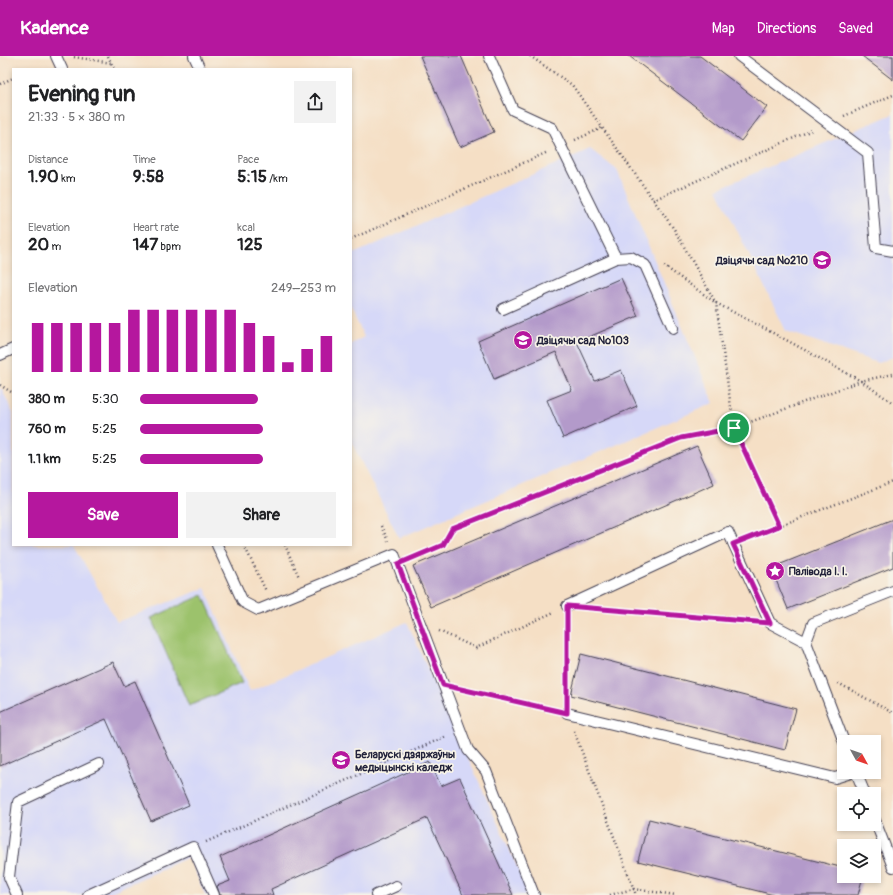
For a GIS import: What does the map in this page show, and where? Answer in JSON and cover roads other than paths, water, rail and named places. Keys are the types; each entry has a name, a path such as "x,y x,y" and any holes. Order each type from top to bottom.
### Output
{"lane":[{"path":"56,56 62,68"},
{"path":"194,56 200,68"},
{"path":"489,56 512,110 552,128 616,258"},
{"path":"739,56 868,153 876,248 893,251"},
{"path":"503,309 616,258 631,256 644,266 673,328"},
{"path":"0,355 12,349"},
{"path":"567,606 728,532 770,623 806,642"},
{"path":"217,546 243,602 258,610 394,554 468,750 486,771 534,895"},
{"path":"841,735 806,642 813,623 893,591"},
{"path":"567,713 837,777"},
{"path":"17,895 10,877 18,802 99,764"},
{"path":"879,831 893,867"},
{"path":"88,895 194,847 214,895"},
{"path":"376,895 396,886"}],"place":[{"name":"Дзіцячы сад №210","path":"822,260"},
{"name":"Дзіцячы сад №103","path":"523,340"},
{"name":"Палівода І. І.","path":"775,571"},
{"name":"Беларускі дзяржаўны медыцынскі каледж","path":"341,760"}]}
